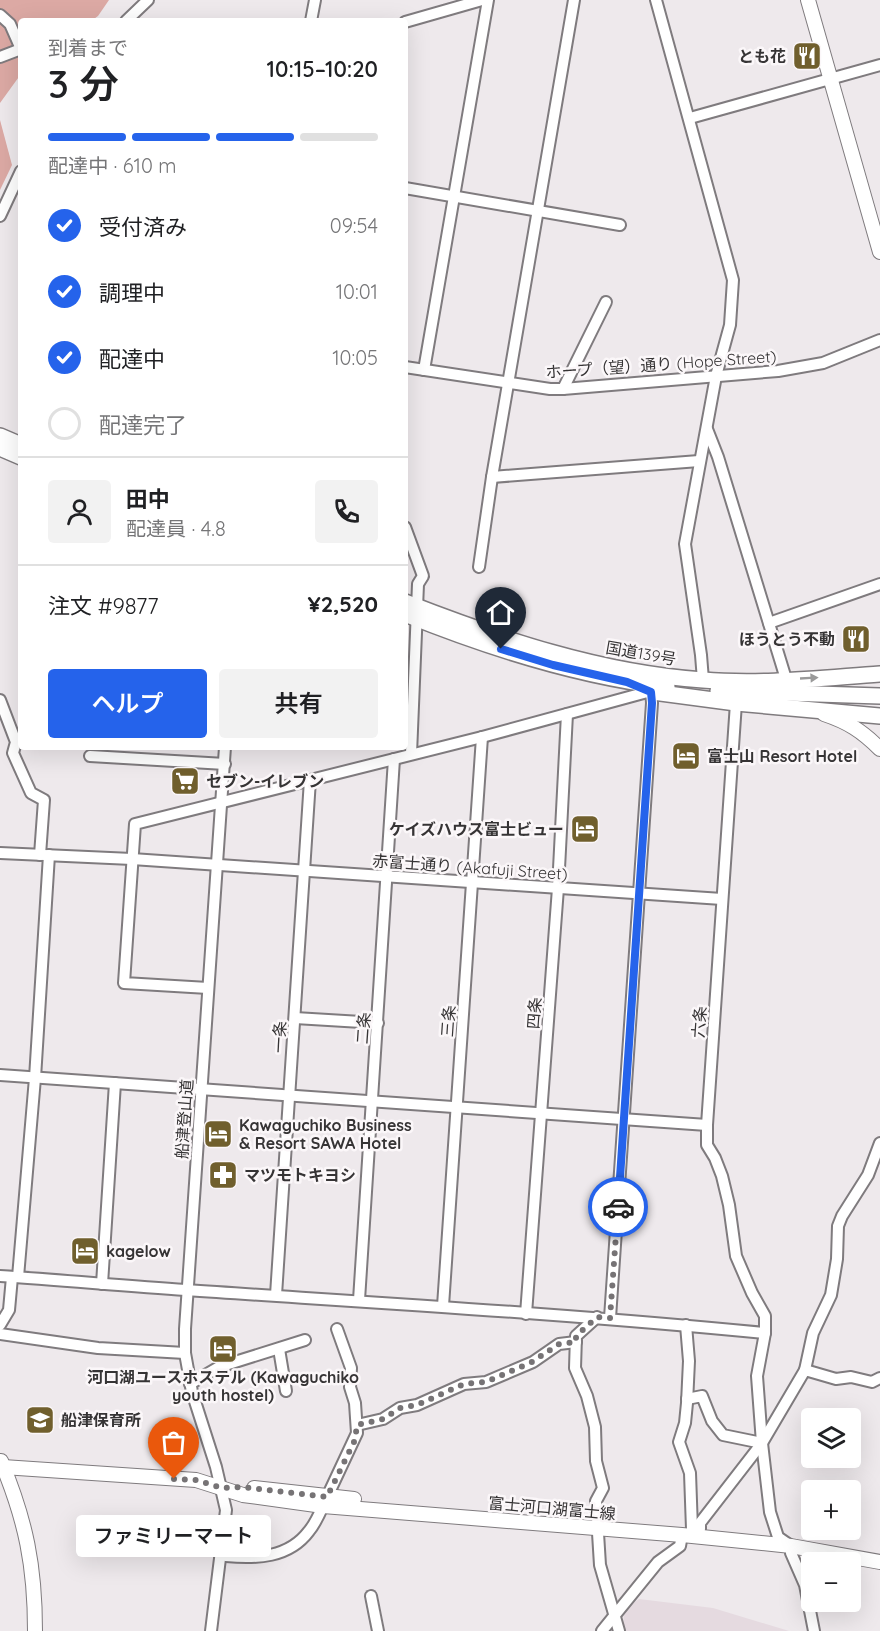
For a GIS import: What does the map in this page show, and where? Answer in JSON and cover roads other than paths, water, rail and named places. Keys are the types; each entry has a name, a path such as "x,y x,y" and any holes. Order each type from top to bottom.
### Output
{"highway":[{"path":"1,448 18,445"},
{"path":"1,448 18,456"},
{"name":"国道139号","path":"411,610 553,653 653,675 703,680 786,679 880,674"},
{"name":"国道139号","path":"411,610 483,644 627,682 697,690 880,696"},
{"path":"627,682 651,692 736,703 880,716"}],"main road":[{"path":"808,0 880,252"},
{"path":"814,711 847,722 880,749"},
{"name":"富士河口湖富士線","path":"35,1631 34,1574 26,1531 1,1465 196,1480 222,1488 243,1487 325,1502 778,1537 880,1555"},
{"name":"富士河口湖富士線","path":"691,1531 880,1563"}],"street":[{"path":"129,18 148,0"},
{"path":"312,18 315,0"},
{"path":"408,21 482,0"},
{"path":"424,370 488,0"},
{"path":"479,567 492,477 574,0"},
{"path":"656,0 733,280 730,324 716,376 685,544 703,680"},
{"path":"0,15 10,24 18,42"},
{"path":"0,57 18,50"},
{"path":"690,118 880,65"},
{"path":"0,216 18,177"},
{"path":"408,189 620,225"},
{"path":"563,389 606,302"},
{"name":"ホープ（望）通り (Hope Street)","path":"408,367 509,384 563,389 778,371 823,363 880,340"},
{"path":"707,429 718,457 786,679"},
{"path":"492,477 699,461"},
{"path":"408,535 423,576 418,584 411,610 409,696 411,754"},
{"path":"769,622 880,584"},
{"path":"208,988 124,983 135,824 651,692 640,893 610,1318"},
{"path":"0,700 16,742 14,753 31,793 44,800 35,1078 15,1277 9,1310 0,1325"},
{"name":"六条","path":"736,703 707,1145 716,1158 722,1176 729,1205 736,1256 765,1316 765,1333"},
{"name":"四条","path":"526,1314 558,888 567,714"},
{"name":"三条","path":"443,1306 482,737"},
{"name":"船津登山道","path":"211,1631 226,1510 222,1488 190,1384 185,1353 187,1290 225,750"},
{"path":"90,756 225,764"},
{"name":"二条","path":"359,1300 394,759"},
{"name":"一条","path":"276,1295 310,780"},
{"name":"赤富士通り (Akafuji Street)","path":"0,853 132,859 722,899"},
{"path":"295,1018 378,1023"},
{"path":"0,1075 707,1125"},
{"path":"102,1284 115,1083"},
{"path":"602,1631 658,1562 680,1546 700,1523 762,1443 805,1370 813,1333 831,1295 837,1259 838,1226 842,1215 874,1164 880,1143"},
{"path":"0,1276 443,1306 526,1314 597,1317 765,1333 757,1376 770,1512 778,1537 790,1546 805,1585 814,1631"},
{"path":"597,1317 576,1336 575,1368 587,1396 595,1427 596,1461 603,1488 596,1500 600,1565 619,1631"},
{"path":"686,1325 689,1361 687,1399 685,1423 679,1442 690,1473 691,1531"},
{"path":"226,1556 261,1557 283,1552 299,1542 310,1531 325,1502 355,1440 357,1425 355,1403 350,1387 351,1368 337,1329"},
{"path":"0,1335 98,1348 185,1353"},
{"path":"190,1384 219,1367 305,1340"},
{"path":"357,1425 383,1419 400,1408 417,1405 464,1384 486,1382 532,1362 559,1344 576,1342"},
{"path":"279,1349 286,1391"},
{"path":"805,1370 836,1379 851,1377 872,1382 880,1378"},
{"path":"687,1399 702,1396 712,1421 723,1435 762,1443"},
{"path":"371,1596 378,1631"}],"place":[{"name":"とも花","path":"807,56"},
{"name":"ほうとう不動","path":"856,639"},
{"name":"富士山 Resort Hotel","path":"686,756"},
{"name":"セブン-イレブン","path":"185,781"},
{"name":"ケイズハウス富士ビュー","path":"585,829"},
{"name":"Kawaguchiko Business & Resort SAWA Hotel","path":"218,1134"},
{"name":"マツモトキヨシ","path":"223,1175"},
{"name":"kagelow","path":"85,1251"},
{"name":"河口湖ユースホステル (Kawaguchiko youth hostel)","path":"223,1349"},
{"name":"船津保育所","path":"40,1420"},
{"name":"ファミリーマート","path":"174,1479"}]}
